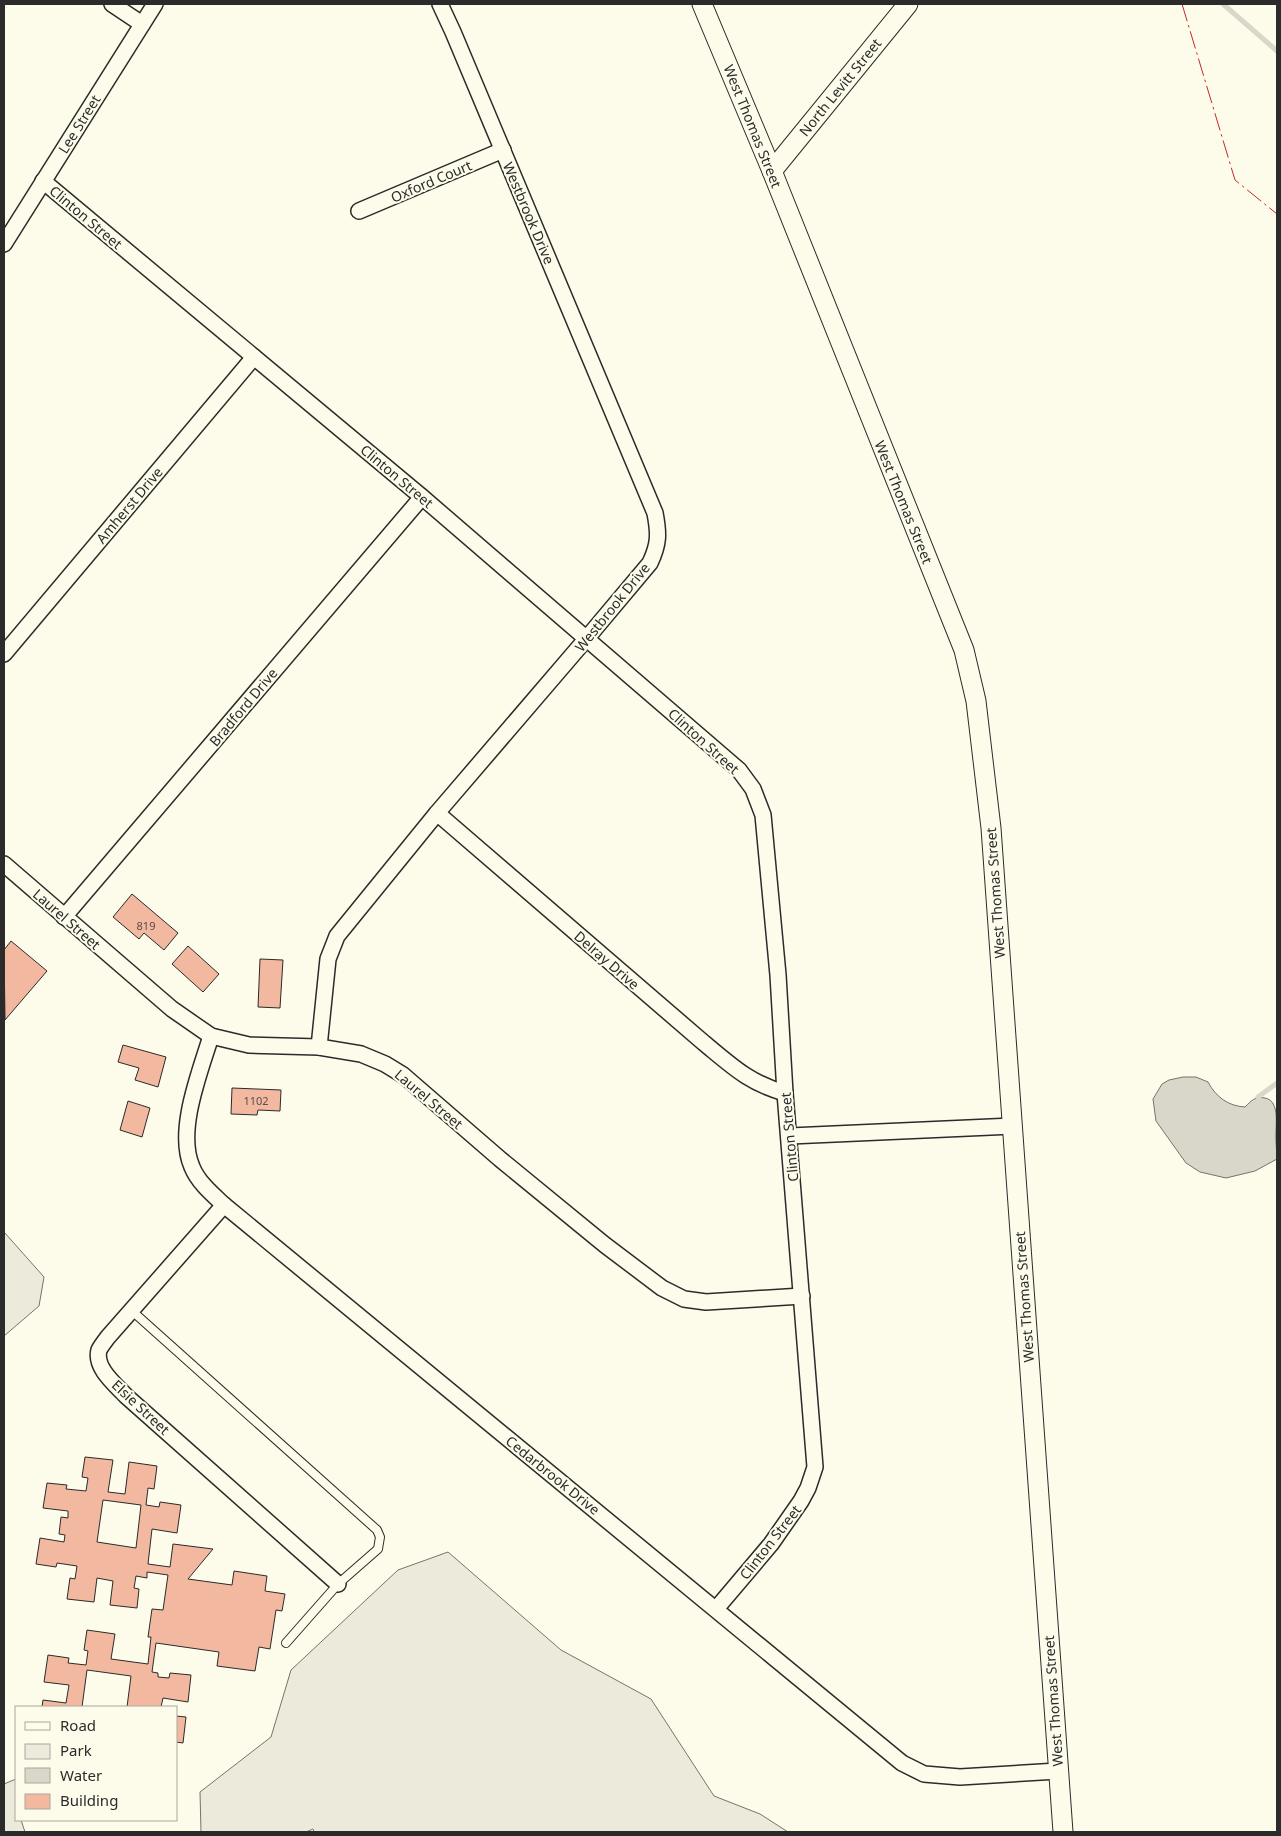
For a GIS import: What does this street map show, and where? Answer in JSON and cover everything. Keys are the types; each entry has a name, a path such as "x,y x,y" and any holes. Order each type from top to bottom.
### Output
{"street":[{"path":"112,4 142,24"},
{"name":"Lee Street","path":"4,244 155,4"},
{"name":"Westbrook Drive","path":"319,1047 328,959 337,936 437,813 650,563 657,548 658,531 655,513 440,4"},
{"name":"West Thomas Street","path":"702,4 772,171 964,650 976,701 991,828 1062,1832"},
{"name":"North Levitt Street","path":"772,171 908,4"},
{"name":"Oxford Court","path":"359,211 502,150"},
{"name":"Clinton Street","path":"43,181 422,497 587,638 739,770 753,789 764,815 778,975 785,1093 790,1136 814,1467 808,1488 801,1501 771,1544 716,1610"},
{"name":"Amherst Drive","path":"4,654 254,357"},
{"name":"Bradford Drive","path":"64,917 422,497"},
{"name":"Delray Drive","path":"437,813 747,1078 764,1087 785,1093"},
{"name":"Laurel Street","path":"5,869 172,1009 211,1036 249,1045 319,1047 361,1054 385,1064 605,1244 662,1288 684,1299 706,1302 802,1296"},
{"name":"Cedarbrook Drive","path":"211,1036 190,1109 187,1126 188,1155 200,1181 224,1205 902,1763 924,1774 960,1777 1058,1771"},
{"path":"790,1136 1013,1126"},
{"name":"Elsie Street","path":"224,1205 108,1337 99,1351 101,1365 126,1396 338,1584"}],"lane":[{"path":"131,1310 377,1530 380,1538 378,1549 338,1584 286,1643"}],"green space":[{"path":"4,1232 44,1277 39,1306 4,1336"},
{"path":"448,1552 561,1650 651,1699 714,1796 760,1814 788,1832 314,1832 313,1829 306,1832 201,1832 200,1792 271,1737 291,1670 398,1570"},
{"path":"15,1779 15,1821 21,1821 25,1832 4,1832 4,1784"}],"water":[{"path":"1196,1077 1208,1082 1223,1100 1233,1105 1245,1107 1256,1098 1270,1100 1276,1115 1277,1159 1255,1171 1226,1178 1200,1172 1186,1163 1156,1121 1153,1099 1162,1084 1169,1080"}],"building":[{"path":"132,894 178,933 164,950 144,933 139,939 113,917"},
{"path":"11,941 47,971 5,1020 4,950"},
{"path":"188,946 219,974 203,992 172,964"},
{"path":"260,959 283,960 280,1008 258,1007"},
{"path":"123,1045 166,1057 158,1087 135,1080 139,1068 118,1062"},
{"path":"232,1088 281,1090 280,1111 258,1110 257,1115 231,1114"},
{"path":"128,1101 150,1108 142,1137 120,1130"},
{"path":"85,1457 113,1460 108,1492 125,1494 129,1462 157,1466 154,1489 148,1488 146,1505 159,1507 160,1502 181,1505 177,1533 152,1529 148,1564 170,1567 173,1544 213,1549 188,1579 232,1585 234,1571 267,1576 265,1591 285,1594 282,1611 276,1610 270,1649 259,1647 255,1671 217,1666 219,1652 156,1643 152,1672 158,1673 158,1677 169,1678 170,1673 191,1675 188,1702 163,1698 161,1706 127,1706 131,1676 87,1670 82,1706 42,1706 43,1700 66,1703 69,1685 44,1682 48,1655 69,1658 68,1663 86,1665 88,1651 84,1650 87,1630 115,1634 111,1659 148,1664 151,1637 148,1637 152,1609 163,1610 168,1575 147,1572 147,1578 136,1576 134,1588 139,1589 137,1608 110,1605 113,1581 97,1578 94,1602 67,1599 70,1578 75,1579 77,1566 57,1563 56,1567 36,1564 40,1538 64,1542 65,1535 59,1534 61,1517 68,1518 68,1511 43,1508 47,1483 67,1485 66,1489 86,1491 88,1478 82,1477","holes":["103,1500 141,1505 136,1548 97,1542"]},
{"path":"178,1716 186,1717 183,1743 178,1742"}],"waterway":[{"path":"1223,4 1277,51"},
{"path":"1258,1097 1277,1083"}],"power":[{"path":"1182,4 1235,180 1277,214"}]}
